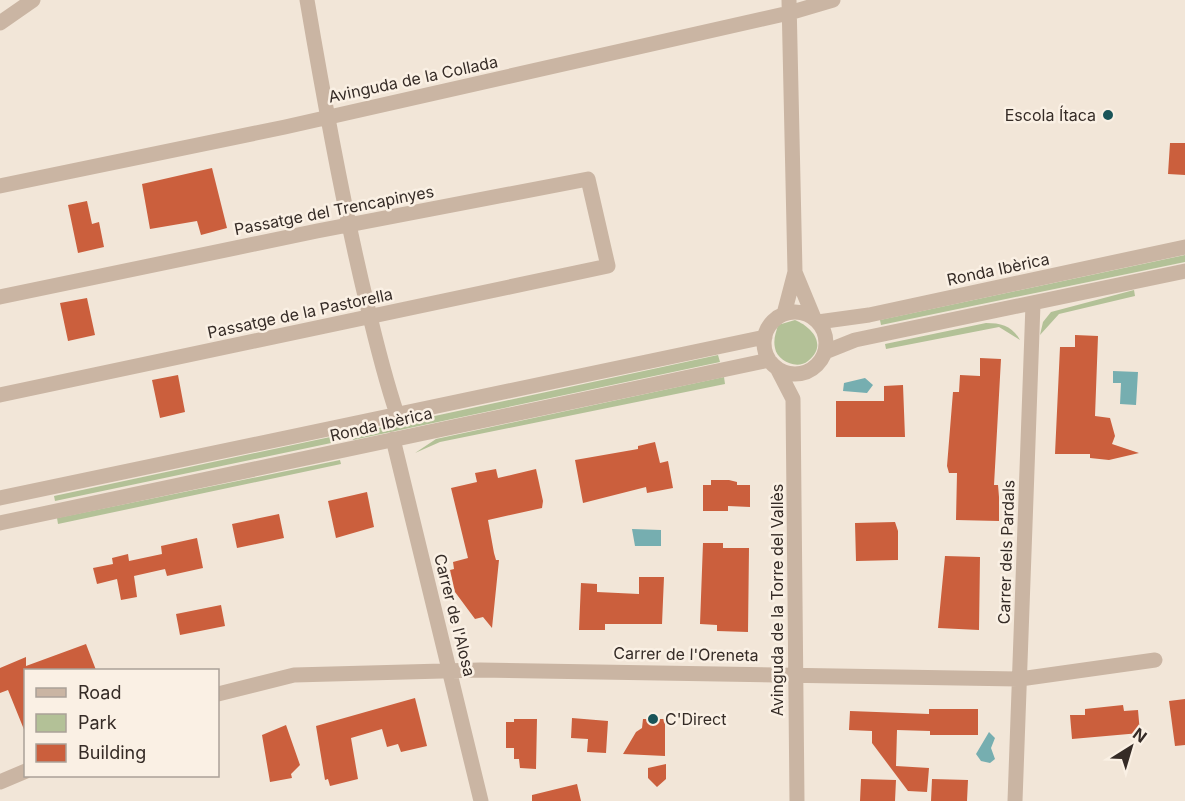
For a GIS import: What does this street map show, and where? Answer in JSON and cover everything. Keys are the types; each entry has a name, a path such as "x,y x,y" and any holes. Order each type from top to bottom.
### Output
{"street":[{"path":"0,23 33,0"},
{"path":"307,0 326,116 349,225 384,375 397,414"},
{"name":"Avinguda de la Collada","path":"0,186 326,116 789,7 833,0"},
{"path":"773,364 765,349 765,338 771,323 784,314 795,272 789,7"},
{"name":"Passatge del Trencapinyes","path":"0,297 349,225 588,179 608,266"},
{"name":"Ronda Ibèrica","path":"784,314 805,313 816,320 869,315 1185,248"},
{"name":"Passatge de la Pastorella","path":"0,395 608,266"},
{"path":"825,352 855,340 1185,271"},
{"path":"795,272 825,336 825,352 818,364 807,371"},
{"name":"Carrer dels Pardals","path":"1015,801 1033,304"},
{"name":"Ronda Ibèrica","path":"0,497 765,338"},
{"name":"Ronda Ibèrica","path":"0,522 393,439 773,364 797,374 807,371"},
{"name":"Avinguda de la Torre del Vallès","path":"773,364 793,399"},
{"name":"Avinguda de la Torre del Vallès","path":"796,801 793,399 807,371"},
{"name":"Carrer de l'Alosa","path":"393,439 481,801"},
{"name":"Carrer de l'Oreneta","path":"219,694 294,675 451,670 1020,679 1155,660"},
{"path":"0,782 24,772"}],"green space":[{"path":"1185,255 1185,262 881,325 880,320"},
{"path":"1134,290 1135,296 1059,314 1040,335 1043,322 1051,312"},
{"path":"795,320 812,332 817,343 814,355 804,364 798,365 788,363 779,357 774,345 778,325"},
{"path":"986,323 1006,326 1014,331 1020,340 999,327 886,349 885,344"},
{"path":"718,355 720,362 353,440 351,434"},
{"path":"724,377 725,384 440,442 415,453 436,439"},
{"path":"335,436 336,442 55,501 54,496"},
{"path":"340,460 341,464 58,524 57,518"}],"water":[{"path":"1113,371 1138,372 1136,405 1120,404 1121,383 1113,383"},
{"path":"865,378 873,385 867,393 843,391 844,383"},
{"path":"632,529 661,530 661,546 635,546"},
{"path":"989,732 995,738 991,748 995,759 990,763 981,761 976,754"}],"building":[{"path":"1170,143 1185,143 1185,175 1168,174"},
{"path":"212,168 227,228 201,235 197,221 150,229 142,184"},
{"path":"87,201 92,224 99,222 104,247 78,253 68,205"},
{"path":"87,298 95,335 68,341 60,303"},
{"path":"1075,335 1098,336 1095,416 1110,418 1115,436 1112,444 1139,453 1109,460 1090,458 1090,454 1055,454 1060,347 1075,347"},
{"path":"980,358 1001,359 994,485 998,485 999,521 956,520 957,473 949,473 947,466 953,392 959,392 960,375 980,376"},
{"path":"178,375 185,412 160,418 152,380"},
{"path":"903,385 905,437 836,437 836,401 884,401 884,386"},
{"path":"655,442 660,463 668,461 673,488 647,493 646,487 583,503 575,460 638,449 638,446"},
{"path":"496,469 498,478 536,469 543,501 542,508 488,520 494,553 496,560 499,560 492,628 483,617 475,619 455,592 450,570 454,569 453,562 468,558 451,488 477,482 475,473"},
{"path":"711,480 729,480 737,482 737,485 750,485 750,507 728,506 728,511 703,511 703,485 711,485"},
{"path":"367,492 374,527 336,538 328,501"},
{"path":"279,514 284,538 237,548 232,524"},
{"path":"895,522 898,531 898,560 856,561 855,523"},
{"path":"197,538 203,568 167,576 165,569 134,576 137,597 121,600 117,579 97,584 93,568 113,564 112,558 128,554 129,561 162,554 161,546"},
{"path":"703,543 723,543 723,548 749,548 748,632 717,631 717,625 700,624"},
{"path":"945,556 980,557 979,630 938,628"},
{"path":"639,577 664,577 662,624 605,624 605,630 579,630 581,583 597,584 597,592 639,594"},
{"path":"221,605 225,626 180,635 176,614"},
{"path":"86,644 96,669 24,669 24,730 8,690 0,693 0,668 26,657 26,666"},
{"path":"415,698 427,746 401,752 398,744 387,747 382,729 351,738 358,779 330,786 328,779 325,780 316,726"},
{"path":"1185,699 1185,745 1175,746 1169,701"},
{"path":"1123,705 1124,711 1138,710 1140,733 1072,739 1070,715 1085,715 1085,709"},
{"path":"929,709 978,709 978,735 930,735 930,731 897,730 896,766 929,768 927,792 908,791 872,743 872,731 849,730 850,711 929,714"},
{"path":"572,718 608,721 606,753 587,752 588,739 571,738"},
{"path":"514,719 537,719 536,769 520,768 519,759 514,759 514,748 506,748 506,722 514,722"},
{"path":"643,719 665,719 665,756 623,754 636,732 642,728"},
{"path":"286,725 300,765 291,774 292,778 270,782 262,735"},
{"path":"666,764 666,779 657,787 648,778 648,768"},
{"path":"861,779 896,780 895,801 860,801"},
{"path":"932,779 968,780 967,801 931,801"},
{"path":"577,784 581,801 532,801 532,795"}],"place":[{"name":"Escola Ítaca","path":"1108,115"},
{"name":"C'Direct","path":"653,719"}]}
